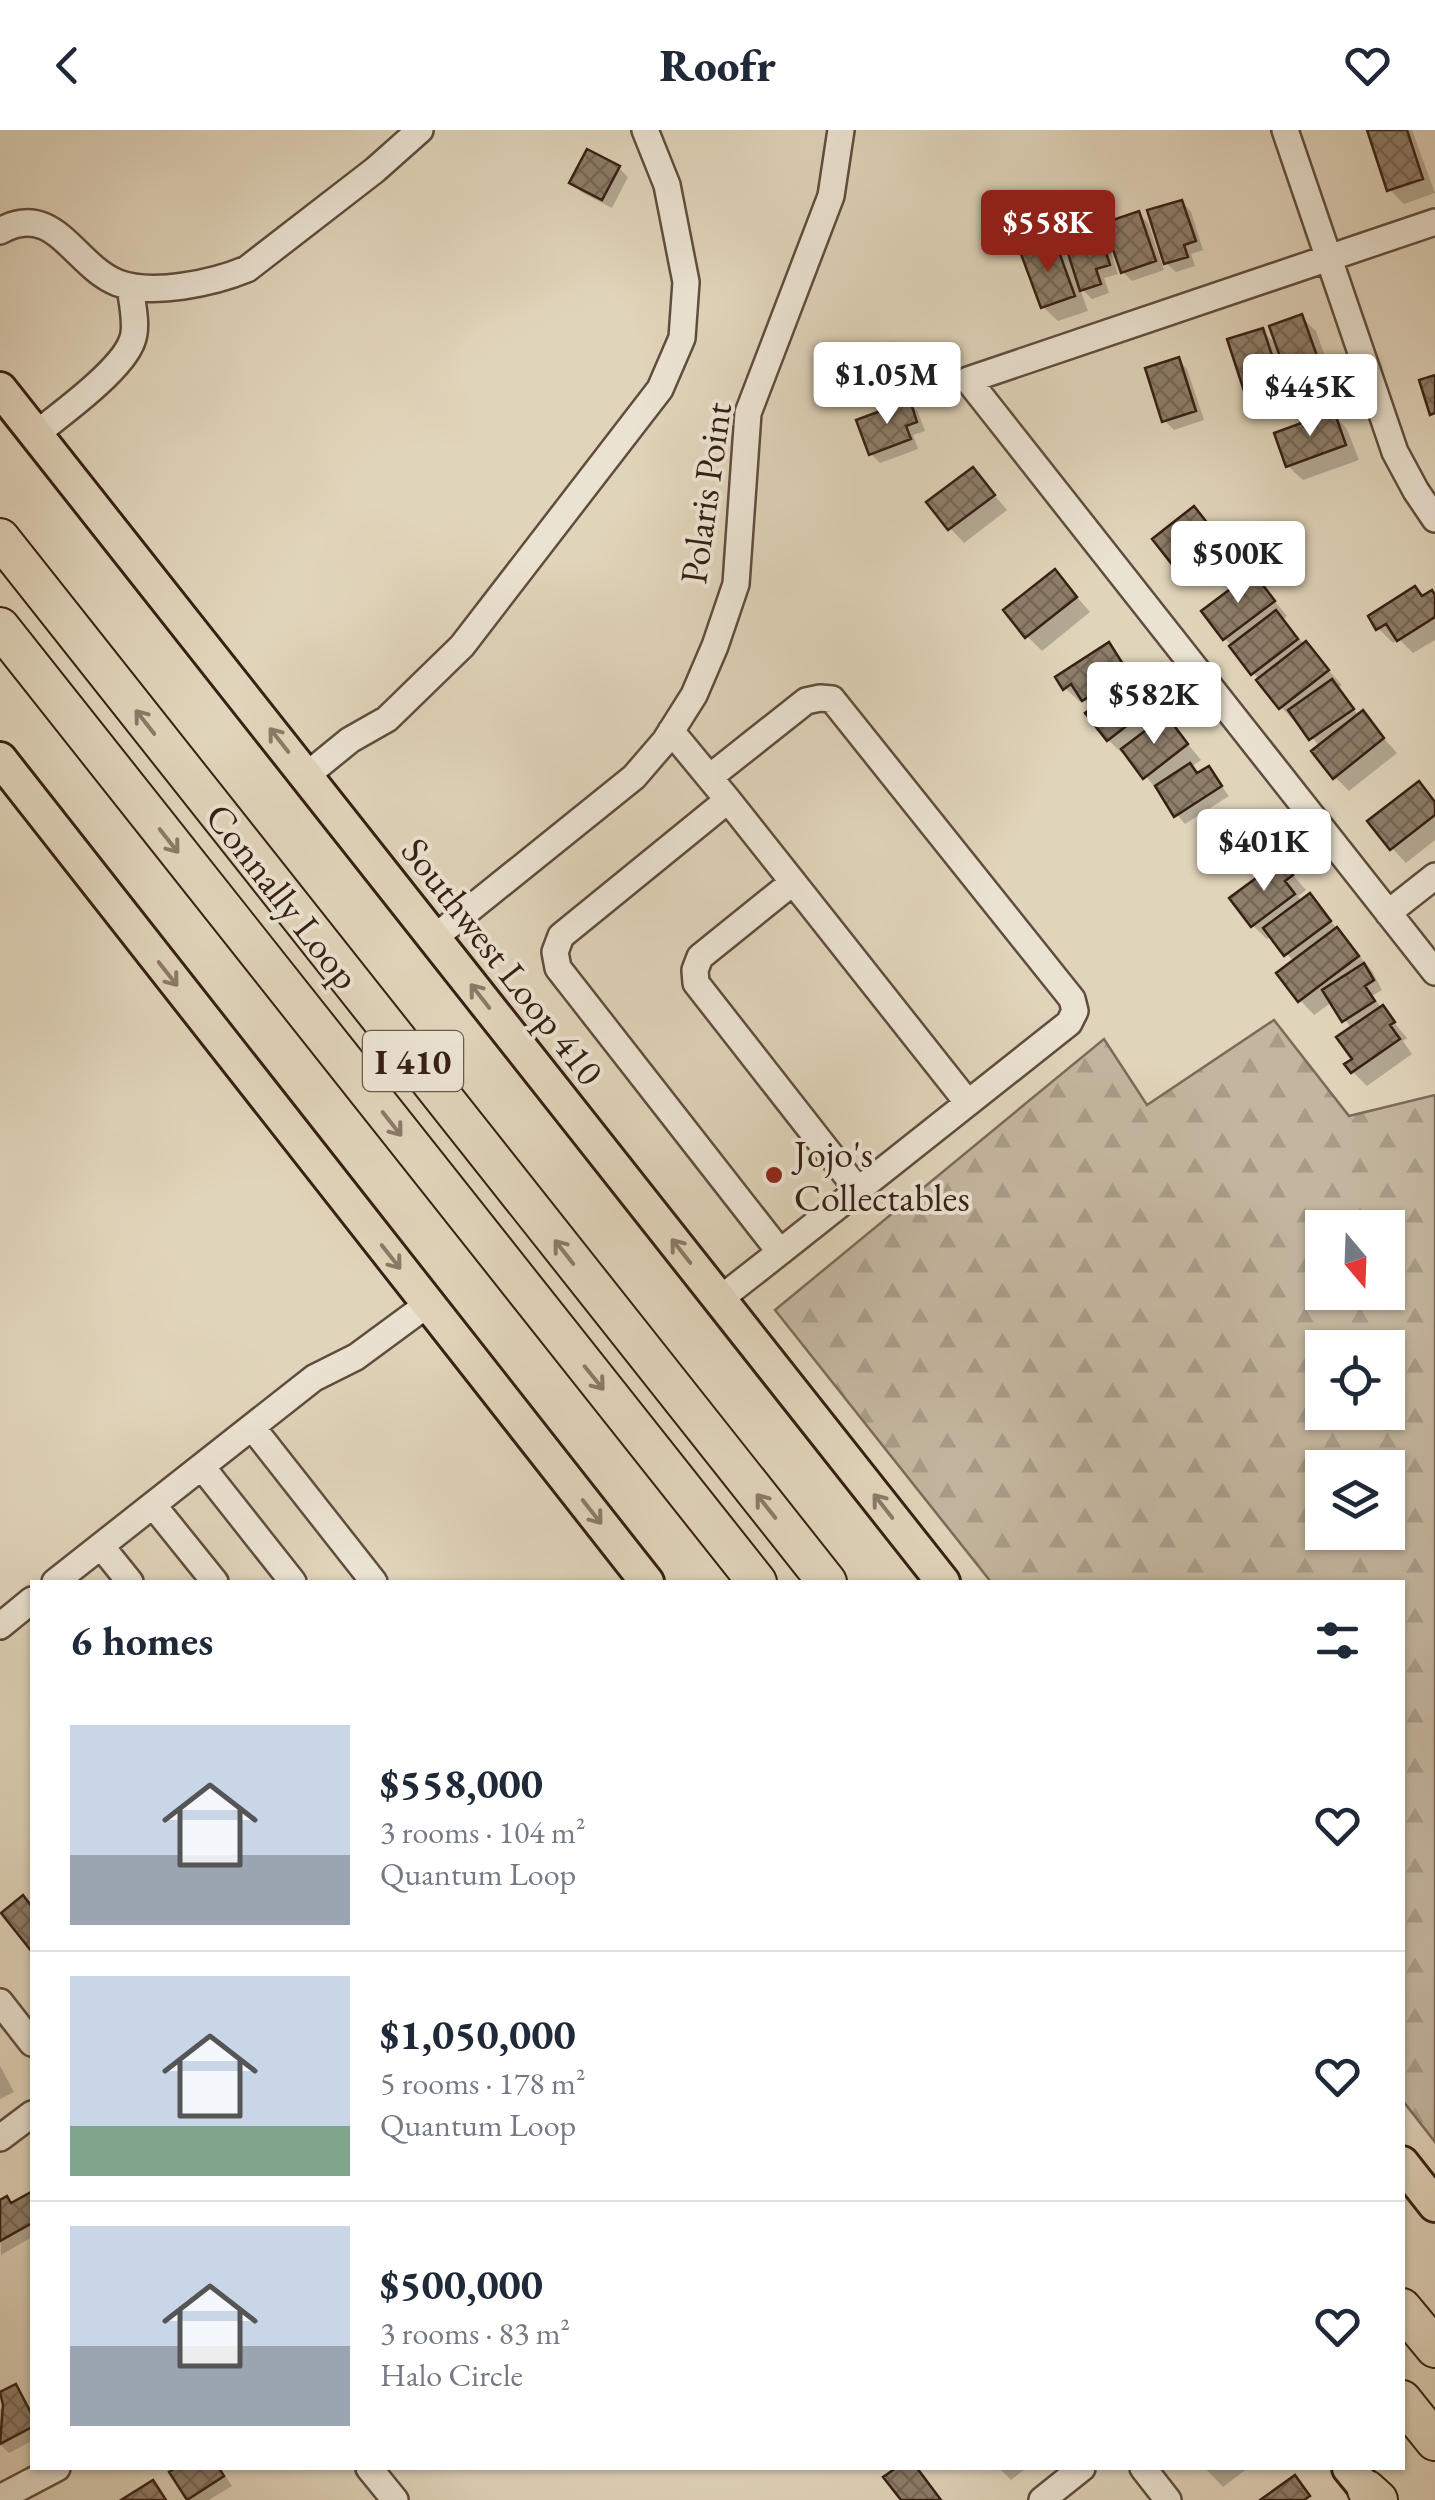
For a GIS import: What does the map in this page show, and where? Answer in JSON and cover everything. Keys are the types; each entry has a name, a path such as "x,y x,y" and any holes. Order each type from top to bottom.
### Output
{"highway":[{"name":"Connally Loop","path":"0,538 825,1580"},
{"name":"Connally Loop","path":"0,627 755,1580"},
{"path":"1405,2312 1435,2348"},
{"path":"1405,2404 1435,2441"}],"main road":[{"name":"Southwest Loop 410","path":"0,389 941,1580"},
{"path":"0,759 645,1580"},
{"path":"1405,2167 1435,2206"}],"street":[{"path":"0,231 36,223 50,226 84,260 114,282 142,290 225,278 247,269 420,130"},
{"path":"307,775 350,740 387,719 462,646 660,389 682,338 686,282 667,184 646,130"},
{"name":"Polaris Point","path":"434,938 634,776 672,731 694,695 736,584 748,413 830,196 841,130"},
{"path":"1285,130 1396,452 1416,492 1435,518"},
{"path":"1435,222 968,380 1435,972"},
{"path":"36,434 122,358 134,339 130,286"},
{"path":"710,777 806,701 832,699 1072,999 1075,1011 1069,1023 720,1299"},
{"path":"672,731 968,1103"},
{"path":"728,800 561,936 555,952 558,968 780,1252"},
{"path":"1388,913 1435,876"},
{"path":"793,882 700,957 696,983 858,1190"},
{"path":"58,1580 314,1378 356,1357 428,1304"},
{"path":"252,1427 372,1580"},
{"path":"202,1467 290,1580"},
{"path":"153,1505 213,1580"},
{"path":"101,1546 128,1580"},
{"path":"0,1626 30,1602"},
{"path":"0,2002 30,2040"},
{"path":"0,2138 30,2116"},
{"path":"0,2498 54,2470"},
{"path":"370,2470 395,2500"},
{"path":"1042,2500 1080,2470"},
{"path":"1145,2470 1168,2500"}],"green space":[{"path":"1274,1020 1349,1116 1435,1095 1435,2142 1405,2104 1405,1580 989,1580 775,1310 1104,1039 1147,1105"}],"building":[{"path":"1367,130 1407,130 1423,179 1387,191"},
{"path":"587,149 620,166 602,200 569,183"},
{"path":"1182,200 1196,241 1184,245 1188,257 1164,264 1147,210"},
{"path":"1139,211 1156,261 1121,273 1104,223"},
{"path":"1100,233 1110,265 1096,269 1101,284 1080,291 1065,244"},
{"path":"1055,241 1075,296 1041,308 1021,254"},
{"path":"1302,314 1326,381 1293,393 1269,326"},
{"path":"1263,328 1283,389 1247,400 1227,339"},
{"path":"1179,357 1196,411 1162,422 1145,368"},
{"path":"1435,375 1435,413 1430,415 1419,380"},
{"path":"910,400 917,422 906,426 911,439 869,455 856,420"},
{"path":"1334,411 1346,445 1286,467 1274,433"},
{"path":"973,467 995,495 948,530 926,502"},
{"path":"1194,506 1216,534 1174,567 1152,539"},
{"path":"1055,569 1077,597 1025,638 1003,610"},
{"path":"1253,572 1275,601 1223,640 1201,611"},
{"path":"1415,586 1422,596 1432,590 1435,617 1397,641 1386,624 1376,630 1368,616"},
{"path":"1276,610 1298,639 1251,675 1229,646"},
{"path":"1306,641 1329,670 1279,709 1256,680"},
{"path":"1109,642 1128,672 1082,701 1071,684 1063,690 1055,677"},
{"path":"1138,673 1159,701 1107,741 1085,713"},
{"path":"1332,679 1354,709 1309,740 1288,710"},
{"path":"1363,710 1384,738 1333,779 1311,751"},
{"path":"1166,715 1188,744 1143,779 1121,749"},
{"path":"1190,763 1197,773 1209,766 1222,786 1174,817 1155,786"},
{"path":"1419,781 1435,802 1435,815 1390,850 1367,821"},
{"path":"1282,859 1293,875 1285,881 1295,894 1251,927 1229,898"},
{"path":"1310,893 1331,921 1284,956 1263,928"},
{"path":"1337,927 1359,956 1298,1002 1276,973"},
{"path":"1364,963 1374,980 1365,986 1375,1001 1342,1022 1322,990"},
{"path":"1383,1005 1395,1022 1390,1025 1400,1039 1351,1073 1344,1064 1352,1059 1336,1037"},
{"path":"23,1895 30,1904 30,1949 1,1913"},
{"path":"30,2193 30,2224 0,2241 0,2200 7,2196 11,2203"},
{"path":"16,2384 30,2411 30,2428 0,2444 3,2405 0,2392"},
{"path":"220,2470 224,2476 187,2500 169,2472"},
{"path":"893,2470 918,2470 941,2500 901,2500 883,2477"},
{"path":"1295,2475 1310,2496 1304,2500 1260,2500"},
{"path":"153,2480 166,2500 121,2500"}],"place":[{"name":"Jojo's Collectables","path":"774,1175"}]}
